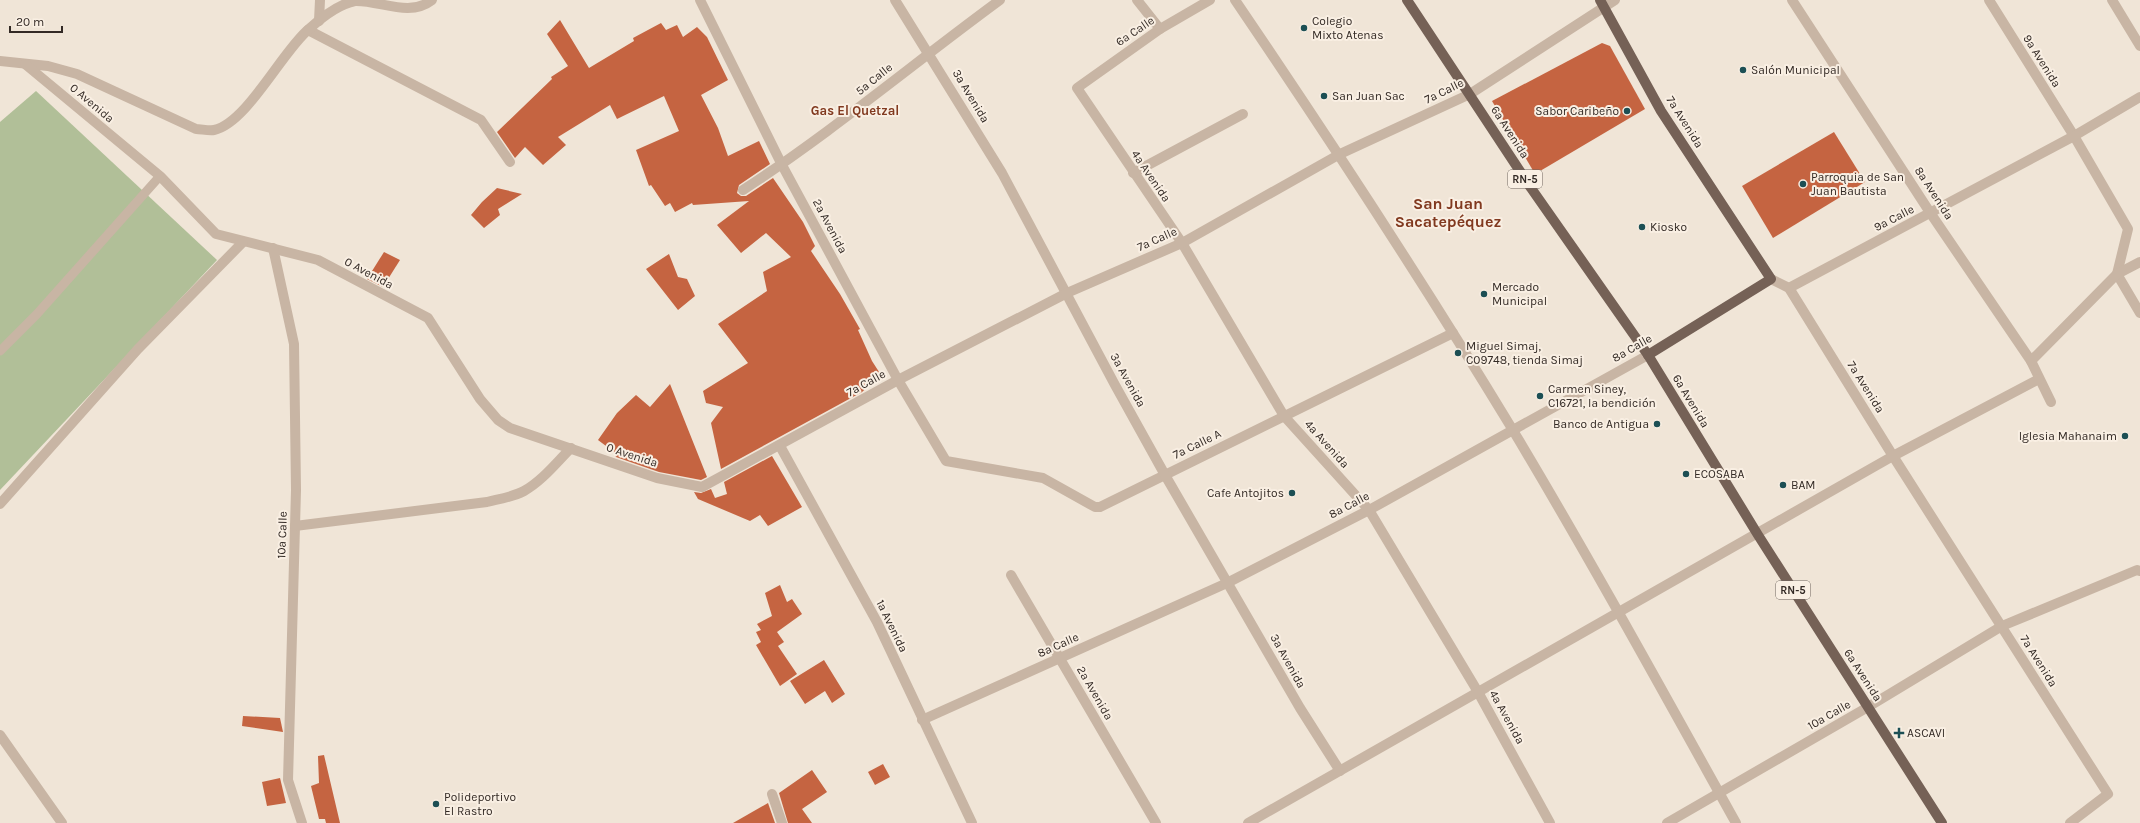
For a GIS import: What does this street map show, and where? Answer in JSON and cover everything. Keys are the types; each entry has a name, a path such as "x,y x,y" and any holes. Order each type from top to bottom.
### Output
{"main road":[{"name":"6a Avenida","path":"1407,0 1532,188 1648,354 1758,535 1942,823"},
{"name":"7a Avenida","path":"1602,3 1661,111 1771,280"},
{"name":"8a Calle","path":"1648,354 1771,280"}],"street":[{"path":"319,21 320,0"},
{"path":"432,0 424,6 410,7 357,0 344,4 308,30 481,120 510,162"},
{"name":"3a Avenida","path":"895,0 929,52 1002,173 1165,475 1300,708 1340,771"},
{"name":"5a Calle","path":"743,190 782,164 1000,0"},
{"path":"1136,0 1160,29"},
{"name":"6a Calle","path":"1077,88 1160,29 1210,0"},
{"path":"1235,0 1340,154 1512,429 1618,612 1736,823"},
{"name":"7a Calle","path":"702,487 780,446 898,380 1067,293 1182,243 1340,154 1470,94 1602,3 1615,0"},
{"name":"8a Avenida","path":"1792,0 1932,214 2031,361 2051,402"},
{"name":"9a Avenida","path":"1989,0 2074,136 2128,230 2117,274"},
{"path":"2112,0 2140,46"},
{"name":"2a Avenida","path":"704,1 782,164 898,380 946,460"},
{"name":"0 Avenida","path":"0,61 48,66 77,74 196,129 214,130 229,122 249,103 308,30"},
{"name":"0 Avenida","path":"25,64 160,176 216,234 318,260 428,318 480,399 498,420 510,428 657,478 702,487"},
{"name":"4a Avenida","path":"1077,88 1182,243 1284,416 1369,510 1478,692 1550,823"},
{"name":"9a Calle","path":"1789,288 1932,214 2074,136 2140,97"},
{"path":"1134,174 1242,114"},
{"path":"0,504 138,349 243,242"},
{"name":"10a Calle","path":"273,248 294,344 295,526 288,780 302,823"},
{"path":"2031,361 2117,274 2140,262"},
{"path":"2117,274 2140,313"},
{"path":"1771,280 1789,288"},
{"name":"7a Avenida","path":"1789,288 1893,456 2108,794 2070,823"},
{"name":"7a Calle A","path":"946,460 1043,478 1095,507 1100,507 1453,333"},
{"name":"8a Calle","path":"922,720 1227,583 1369,510 1648,354"},
{"path":"1248,823 1618,612 1758,535 1893,456 2039,379"},
{"name":"1a Avenida","path":"780,446 877,622 972,823"},
{"path":"295,526 487,502 505,498 523,491 536,482 571,448"},
{"name":"10a Calle","path":"1668,823 1718,792 1868,707 2002,626 2137,570 2140,571"},
{"name":"2a Avenida","path":"1011,575 1156,823"},
{"path":"0,735 62,823"},
{"path":"772,794 782,823"}],"lane":[{"path":"0,351 37,314 160,176"}],"green space":[{"path":"36,91 217,260 0,490 0,122"}],"building":[{"path":"560,20 589,68 634,41 633,38 661,23 666,30 677,25 683,37 697,27 707,37 728,80 701,95 718,128 728,156 759,141 770,164 739,185 737,193 741,196 746,196 773,178 803,222 815,246 811,251 840,294 860,329 858,330 872,361 881,375 862,392 721,469 711,423 723,407 706,403 703,391 748,363 718,324 767,291 763,272 791,257 766,233 741,253 717,225 749,201 693,205 692,203 675,212 670,203 665,206 651,185 649,186 636,150 679,131 664,96 617,119 610,105 558,137 566,145 543,165 525,147 515,158 497,132 552,79 551,77 568,66 547,34"},
{"path":"1602,43 1610,46 1645,109 1535,174 1492,101"},
{"name":"Parroquia de San Juan Bautista","path":"1834,132 1865,182 1773,238 1742,186"},
{"path":"497,188 522,194 498,209 500,215 484,228 471,215"},
{"path":"384,252 400,260 383,287 367,279"},
{"path":"669,254 678,277 687,279 695,296 678,310 646,269"},
{"path":"670,384 707,477 701,480 659,472 616,457 614,452 598,440 617,413 636,395 650,407"},
{"path":"772,456 802,507 768,526 760,515 750,521 698,499 694,492 701,493 711,489 715,498 727,494 724,482"},
{"path":"780,585 787,602 792,599 802,614 777,632 784,642 778,646 797,674 780,686 756,645 761,642 756,632 761,630 757,624 772,616 765,593"},
{"path":"824,660 845,694 832,703 825,691 805,704 790,681"},
{"path":"243,716 280,718 283,732 242,726"},
{"path":"324,755 340,823 326,823 325,819 319,819 311,786 319,783 318,756"},
{"path":"883,764 890,777 875,785 868,772"},
{"path":"812,770 827,792 802,809 812,823 788,823 779,793"},
{"path":"280,778 286,803 267,806 262,782"},
{"path":"768,803 775,823 733,823"}],"place":[{"name":"Colegio Mixto Atenas","path":"1304,28"},
{"name":"Salón Municipal","path":"1743,70"},
{"name":"San Juan Sac","path":"1324,96"},
{"name":"Sabor Caribeño","path":"1627,111"},
{"name":"Parroquia de San Juan Bautista","path":"1803,184"},
{"name":"Kiosko","path":"1642,227"},
{"name":"Mercado Municipal","path":"1484,294"},
{"name":"Miguel Simaj, C09748, tienda Simaj","path":"1458,353"},
{"name":"Carmen Siney, C16721, la bendición","path":"1540,396"},
{"name":"Banco de Antigua","path":"1657,424"},
{"name":"Iglesia Mahanaim","path":"2125,436"},
{"name":"ECOSABA","path":"1686,474"},
{"name":"BAM","path":"1783,485"},
{"name":"Cafe Antojitos","path":"1292,493"},
{"name":"ASCAVI","path":"1899,733"},
{"name":"Polideportivo El Rastro","path":"436,804"}],"district":[{"name":"Gas El Quetzal","path":"855,110"},
{"name":"San Juan Sacatepéquez","path":"1448,212"}]}
